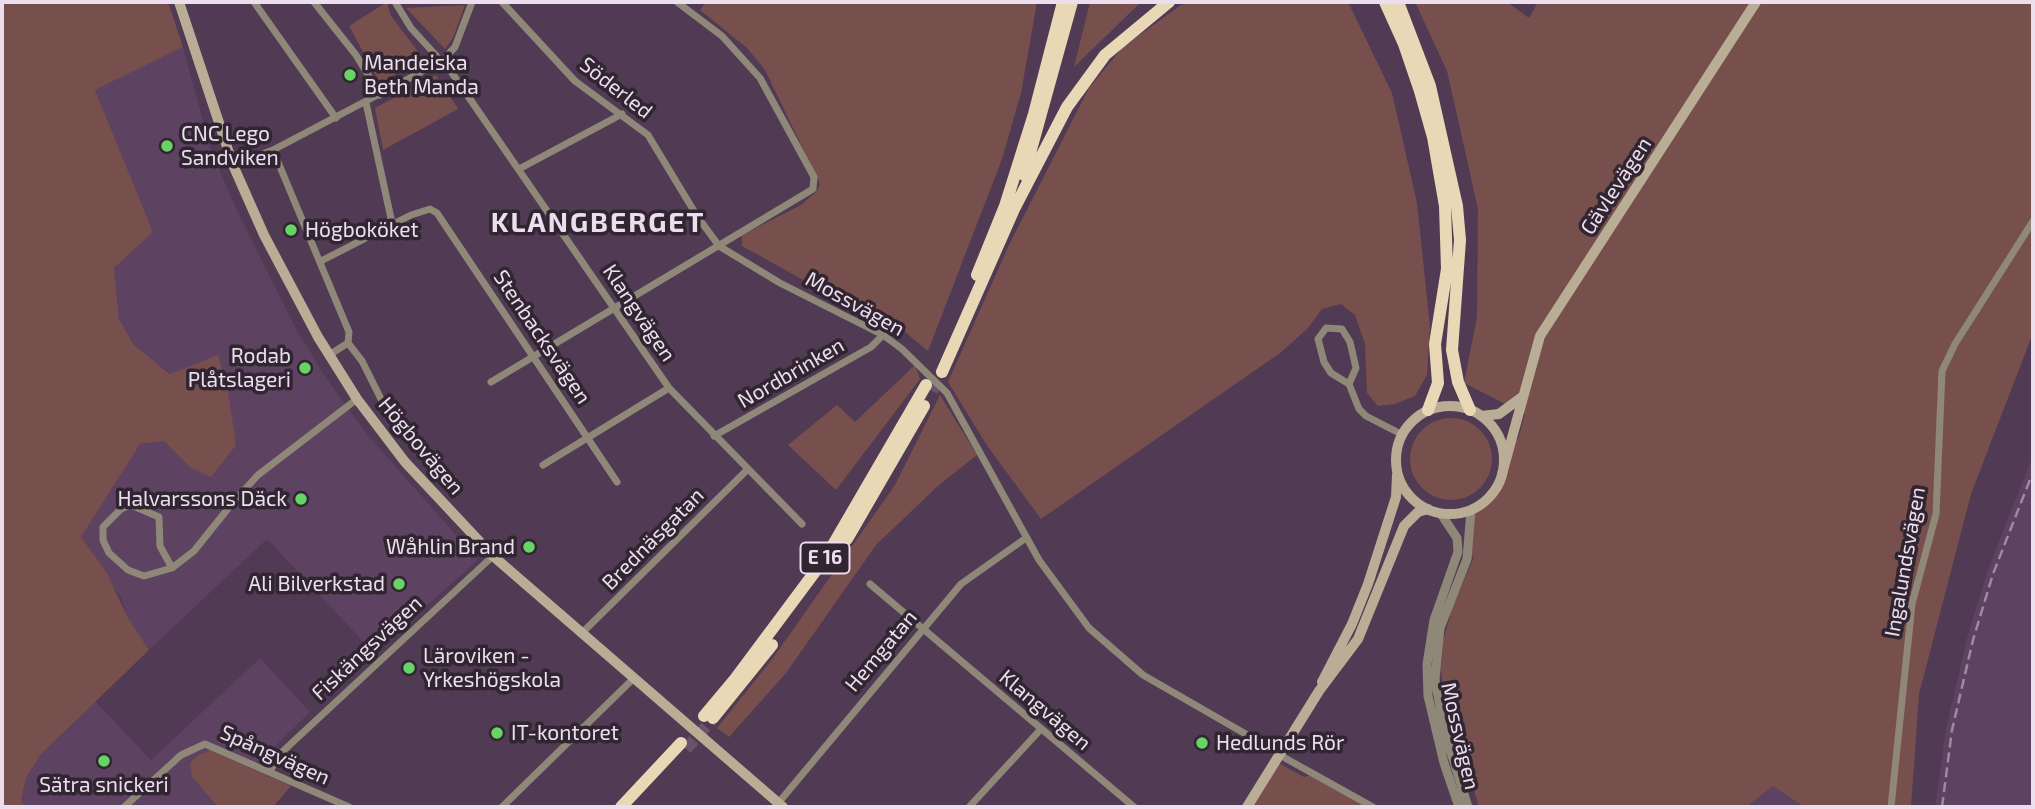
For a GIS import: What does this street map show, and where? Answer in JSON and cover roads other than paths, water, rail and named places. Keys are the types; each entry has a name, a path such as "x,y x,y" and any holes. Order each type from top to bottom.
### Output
{"highway":[{"path":"933,369 1005,206 1034,114 1063,2"},
{"path":"1014,209 1072,2"},
{"path":"933,369 1048,141 1085,80 1122,38 1169,2"},
{"path":"1385,2 1404,44 1420,91 1433,138 1445,206 1447,269 1435,344 1438,383 1428,410"},
{"path":"1398,2 1430,86 1457,206 1460,240 1452,350 1458,382 1475,413"},
{"name":"E 16","path":"707,719 820,566 929,388"},
{"path":"621,807 684,746 632,807"}],"main road":[{"name":"Högbovägen","path":"179,2 233,165 277,263 357,399 405,462 493,556 779,806"},
{"name":"Gävlevägen","path":"1502,474 1541,336 1756,2"},
{"path":"1247,807 1318,691 1368,584 1396,497 1398,453 1403,435 1410,425 1428,410 1450,405 1475,413 1499,414 1522,397"},
{"path":"1397,472 1405,490 1428,509 1441,514 1471,510 1489,498 1502,474 1504,458 1501,443 1493,427 1475,413"},
{"path":"1318,691 1358,639 1405,526 1418,512 1428,509"}],"street":[{"path":"254,2 335,118"},
{"path":"314,2 356,55 380,95"},
{"name":"Klangvägen","path":"396,2 411,29 442,61 519,169 669,388 802,524"},
{"path":"233,165 273,150 442,61 455,47 472,2"},
{"name":"Söderled","path":"502,2 575,81 622,114 654,144 697,216 719,246"},
{"path":"491,382 809,193 814,180 771,94 722,36 677,2"},
{"path":"321,261 392,223 366,103"},
{"path":"519,169 622,114"},
{"path":"273,150 349,332 348,343 362,361 383,403 426,457"},
{"name":"Stenbacksvägen","path":"392,223 430,209 437,213 617,482"},
{"name":"Ingalundsvägen","path":"1891,807 1912,604 1936,514 1942,371 1955,344 2033,221"},
{"name":"Mossvägen","path":"719,246 780,284 883,335 933,369 988,462 1026,538 1057,587 1108,647 1177,697 1270,748"},
{"path":"1349,384 1356,368 1350,342 1342,329 1326,328 1318,339 1324,362 1331,373 1349,384 1356,403 1366,416 1403,435"},
{"name":"Nordbrinken","path":"714,436 871,347 883,335"},
{"path":"329,355 348,343"},
{"path":"543,465 669,388"},
{"path":"172,568 160,545 159,517 131,505 121,509 103,527 103,540 109,553 128,570 145,576 172,568 194,551 234,500 258,475 357,399"},
{"name":"Brednäsgatan","path":"582,633 748,469"},
{"name":"Mossvägen","path":"1459,807 1444,763 1428,696 1430,641 1448,593 1467,559 1471,510"},
{"name":"Mossvägen","path":"1441,514 1455,534 1458,552 1440,628 1435,680 1445,733 1468,807"},
{"name":"Hemgatan","path":"779,806 961,584 1026,538"},
{"name":"Fiskängsvägen","path":"270,771 281,752 493,556"},
{"name":"Klangvägen","path":"870,584 1134,807"},
{"path":"502,807 634,678"},
{"path":"969,807 1041,729"},
{"name":"Spångvägen","path":"124,807 181,755 198,745 212,745 344,806"},
{"path":"1286,758 1373,807"}],"tunnel":[{"path":"932,391 942,372"},
{"path":"686,749 711,721"}],"railway":[{"path":"1942,807 1952,730 1973,640 1993,574 2033,472"}],"place":[{"name":"Mandeiska Beth Manda","path":"350,75"},
{"name":"CNC Lego Sandviken","path":"167,146"},
{"name":"Högboköket","path":"291,230"},
{"name":"Rodab Plåtslageri","path":"305,368"},
{"name":"Halvarssons Däck","path":"301,499"},
{"name":"Wåhlin Brand","path":"529,547"},
{"name":"Ali Bilverkstad","path":"399,584"},
{"name":"Läroviken - Yrkeshögskola","path":"409,668"},
{"name":"IT-kontoret","path":"497,733"},
{"name":"Hedlunds Rör","path":"1202,743"},
{"name":"Sätra snickeri","path":"104,761"}],"district":[{"name":"KLANGBERGET","path":"598,223"}]}
